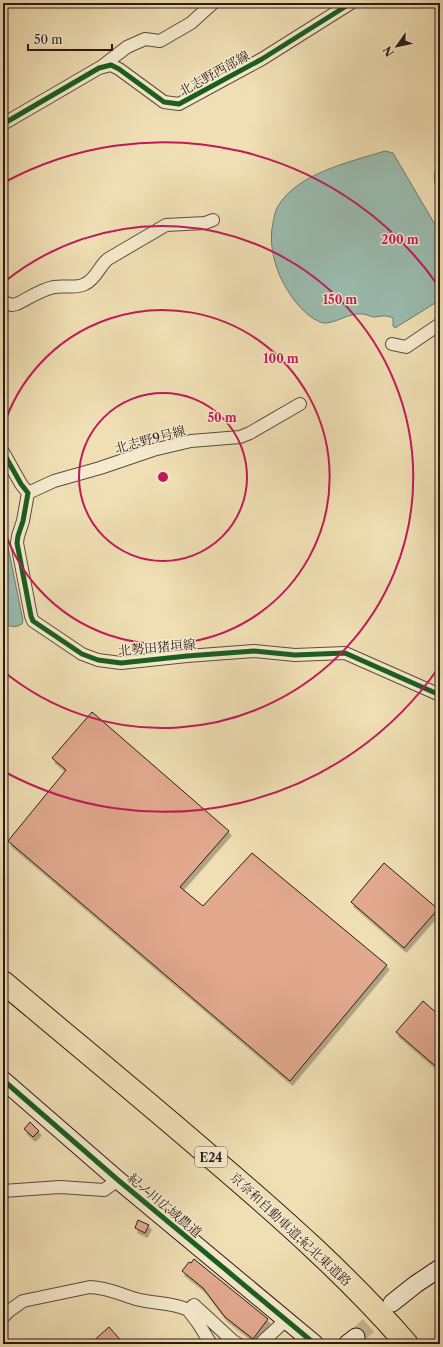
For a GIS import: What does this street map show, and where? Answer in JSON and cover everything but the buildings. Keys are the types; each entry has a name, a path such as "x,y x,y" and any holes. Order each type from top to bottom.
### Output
{"highway":[{"name":"京奈和自動車道;紀北東道路","path":"3,982 247,1187 298,1233 346,1280 407,1344"}],"street":[{"path":"3,124 99,68 127,47 145,39 160,41 191,23 213,3"},
{"name":"北志野西部線","path":"99,68 111,65 119,69 164,102 179,104 262,59 351,3"},
{"path":"3,302 12,305 17,304 55,286 81,286 92,279 97,274 103,263 108,259 166,225 205,223 213,220"},
{"path":"392,344 406,347 440,324"},
{"name":"北志野9号線","path":"28,493 54,481 100,468 153,450 190,441 240,437 250,433 300,404"},
{"path":"3,452 21,484 28,493"},
{"name":"北勢田猪垣線","path":"28,493 17,543 33,622 82,654 98,660 121,663 254,651 296,655 345,653 440,695"},
{"name":"紀ノ川広域農道","path":"3,1080 118,1180 315,1344"},
{"path":"3,1191 60,1187 104,1190 118,1180"},
{"path":"392,1303 438,1273"},
{"path":"3,1317 23,1301 90,1287 110,1290 136,1299 180,1306 188,1310 211,1344"},
{"path":"188,1310 194,1305 238,1344"},
{"path":"260,1344 286,1320"}],"water":[{"path":"385,151 393,153 440,233 440,300 395,328 393,326 393,318 386,316 373,317 363,314 348,316 327,323 320,322 307,314 295,302 279,274 273,256 271,236 276,210 287,195 298,185 311,177 326,170"},
{"path":"440,163 440,195 436,186 434,175"},
{"path":"3,536 6,537 23,621 22,624 15,626 10,626 3,623"}],"tunnel":[{"path":"356,1337 390,1306"}],"cycle path":[{"path":"3,124 99,68 111,65 119,69 164,102 179,104 262,59 351,3"},
{"path":"3,452 21,484 28,493 17,543 31,616 33,621 82,654 98,660 121,663 254,651 295,655 345,653 440,695"},
{"path":"3,1080 118,1180 315,1344"}]}
